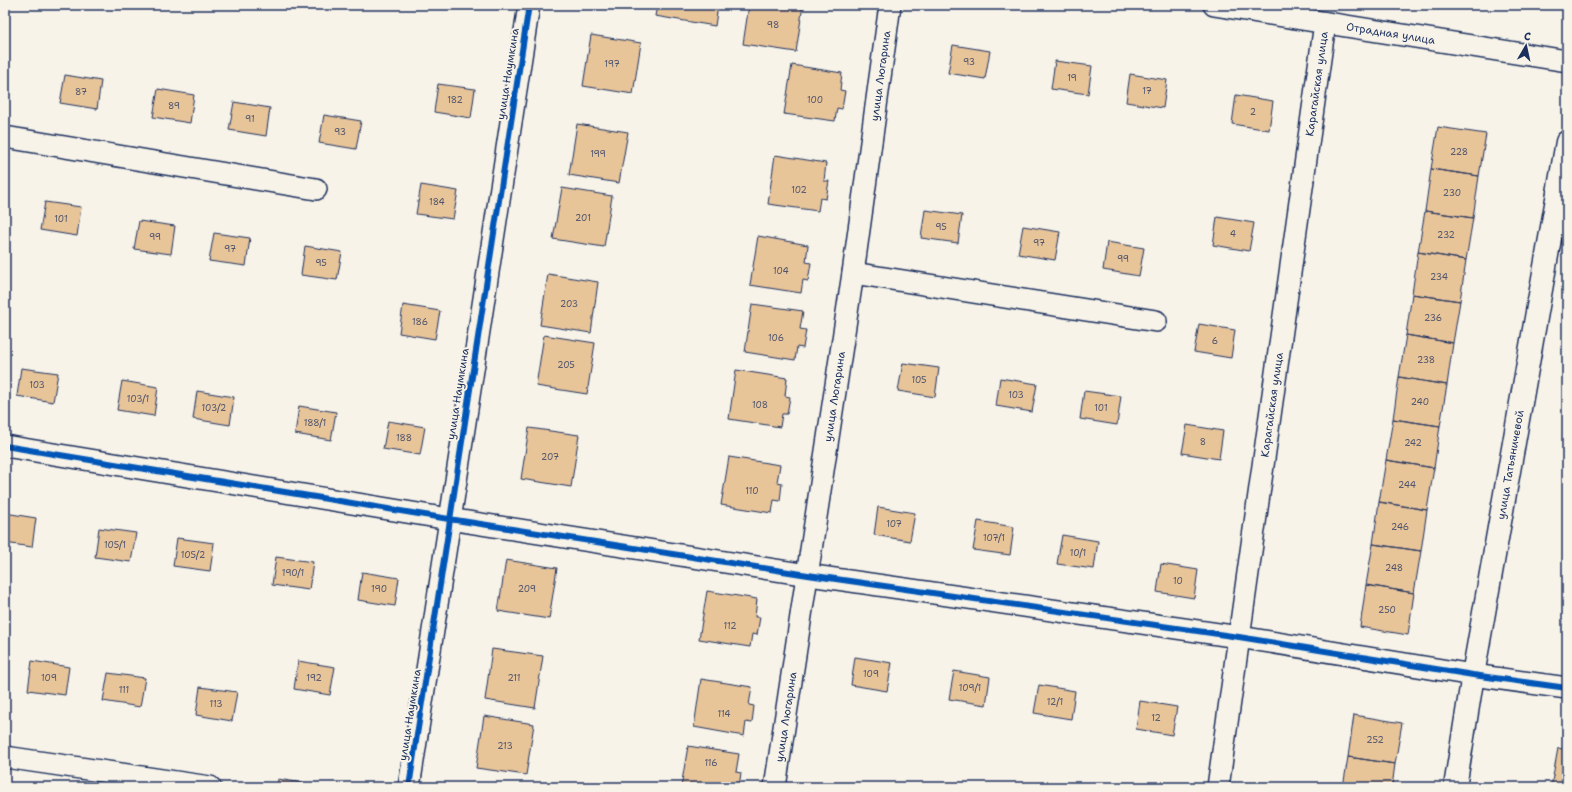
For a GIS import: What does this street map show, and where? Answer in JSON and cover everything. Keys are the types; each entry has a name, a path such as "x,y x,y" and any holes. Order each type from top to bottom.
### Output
{"street":[{"name":"улица Наумкина","path":"409,787 529,5"},
{"name":"улица Люгарина","path":"775,787 853,273 890,5"},
{"name":"Отрадная улица","path":"1214,5 1567,61"},
{"name":"Карагайская улица","path":"1218,787 1325,23"},
{"path":"5,137 316,189"},
{"name":"улица Татьяничевой","path":"1455,787 1473,675 1567,142"},
{"path":"853,273 1156,321"},
{"path":"5,446 449,519 808,575 1239,637 1473,675 1567,688"},
{"path":"5,757 210,787"}],"building":[{"path":"657,5 718,5 715,26 655,16"},
{"path":"749,5 803,5 796,52 743,44"},
{"path":"591,35 641,43 633,94 583,86"},
{"path":"953,45 990,51 985,79 948,73"},
{"path":"1055,61 1092,66 1088,94 1051,89"},
{"path":"792,65 842,73 840,90 845,91 842,109 837,108 835,121 784,114"},
{"path":"1130,74 1167,80 1163,108 1126,102"},
{"path":"65,75 101,81 97,109 60,103"},
{"path":"438,84 475,89 471,118 434,112"},
{"path":"158,89 194,95 190,123 153,117"},
{"path":"1236,95 1273,101 1269,130 1232,124"},
{"path":"234,102 270,108 266,136 229,130"},
{"path":"324,115 361,121 356,149 319,143"},
{"path":"577,124 628,132 619,183 569,175"},
{"path":"1438,127 1486,134 1479,176 1431,169"},
{"path":"775,155 826,163 824,181 829,181 826,199 820,198 818,211 768,204"},
{"path":"1431,169 1479,176 1473,218 1425,211"},
{"path":"421,185 458,191 453,219 416,214"},
{"path":"562,188 612,196 604,247 553,239"},
{"path":"45,202 81,207 77,236 40,230"},
{"path":"925,210 962,215 958,243 921,238"},
{"path":"1425,211 1473,218 1466,260 1418,252"},
{"path":"1217,217 1254,223 1249,251 1213,245"},
{"path":"139,221 175,226 171,254 134,249"},
{"path":"1023,226 1060,232 1055,260 1018,254"},
{"path":"214,233 250,238 246,266 209,261"},
{"path":"758,236 808,245 806,262 811,263 808,281 803,280 801,293 750,285"},
{"path":"1107,242 1144,248 1139,276 1103,270"},
{"path":"305,246 342,252 337,280 301,275"},
{"path":"1418,252 1466,260 1460,301 1412,294"},
{"path":"548,274 598,282 591,333 540,325"},
{"path":"1412,294 1460,301 1453,343 1406,335"},
{"path":"752,304 803,311 800,329 806,330 803,348 797,347 795,360 745,352"},
{"path":"403,305 440,311 435,339 399,333"},
{"path":"1199,324 1235,330 1231,358 1194,352"},
{"path":"544,335 595,343 587,394 536,386"},
{"path":"1406,335 1453,343 1447,385 1399,377"},
{"path":"903,363 939,368 935,397 898,391"},
{"path":"21,368 58,373 53,402 17,396"},
{"path":"736,370 787,378 785,396 790,397 787,414 782,414 780,427 729,419"},
{"path":"1399,377 1447,385 1440,426 1393,419"},
{"path":"1000,378 1037,384 1032,412 996,406"},
{"path":"122,381 158,387 154,416 117,410"},
{"path":"197,391 234,397 230,425 193,419"},
{"path":"1084,391 1121,396 1117,425 1080,419"},
{"path":"299,406 336,412 331,440 295,434"},
{"path":"1393,419 1440,426 1434,468 1386,460"},
{"path":"388,421 425,427 420,455 383,449"},
{"path":"1187,425 1223,431 1219,459 1182,453"},
{"path":"529,428 579,435 571,487 521,479"},
{"path":"729,457 780,465 777,482 782,483 780,501 774,500 772,513 721,505"},
{"path":"1386,460 1434,468 1427,510 1379,502"},
{"path":"1379,502 1427,510 1421,551 1373,544"},
{"path":"878,507 915,513 910,541 874,535"},
{"path":"5,513 36,518 32,547 5,543"},
{"path":"978,521 1014,527 1010,555 973,550"},
{"path":"99,528 136,533 131,562 95,557"},
{"path":"1062,535 1098,541 1094,569 1057,564"},
{"path":"177,538 214,543 210,571 173,566"},
{"path":"1373,544 1421,551 1414,593 1366,585"},
{"path":"276,557 313,562 309,590 272,585"},
{"path":"506,560 557,568 549,619 498,611"},
{"path":"1161,564 1198,570 1194,598 1157,592"},
{"path":"362,572 399,578 395,606 358,600"},
{"path":"1366,585 1414,593 1408,635 1360,627"},
{"path":"707,591 757,599 755,617 760,617 757,635 752,634 750,647 699,639"},
{"path":"492,649 543,656 535,708 485,700"},
{"path":"855,657 892,663 887,691 851,685"},
{"path":"32,661 69,667 65,695 28,690"},
{"path":"298,661 335,667 330,695 294,689"},
{"path":"954,671 990,677 986,705 949,699"},
{"path":"108,673 145,678 140,707 103,701"},
{"path":"701,679 752,687 749,705 754,706 752,723 746,722 744,736 694,727"},
{"path":"1039,685 1075,691 1071,719 1034,713"},
{"path":"200,687 237,692 232,721 196,715"},
{"path":"1140,701 1177,707 1172,735 1136,729"},
{"path":"1354,715 1402,723 1395,764 1348,757"},
{"path":"484,716 534,724 526,775 476,768"},
{"path":"688,746 739,754 736,772 741,773 739,787 681,787"},
{"path":"1558,748 1567,750 1567,787 1551,787"},
{"path":"1348,757 1395,764 1392,787 1343,787"},
{"path":"278,779 315,785 314,787 277,787"}],"cycle path":[{"path":"409,787 529,5"},
{"path":"5,446 449,519 808,575 1239,637 1473,675 1567,688"}]}
